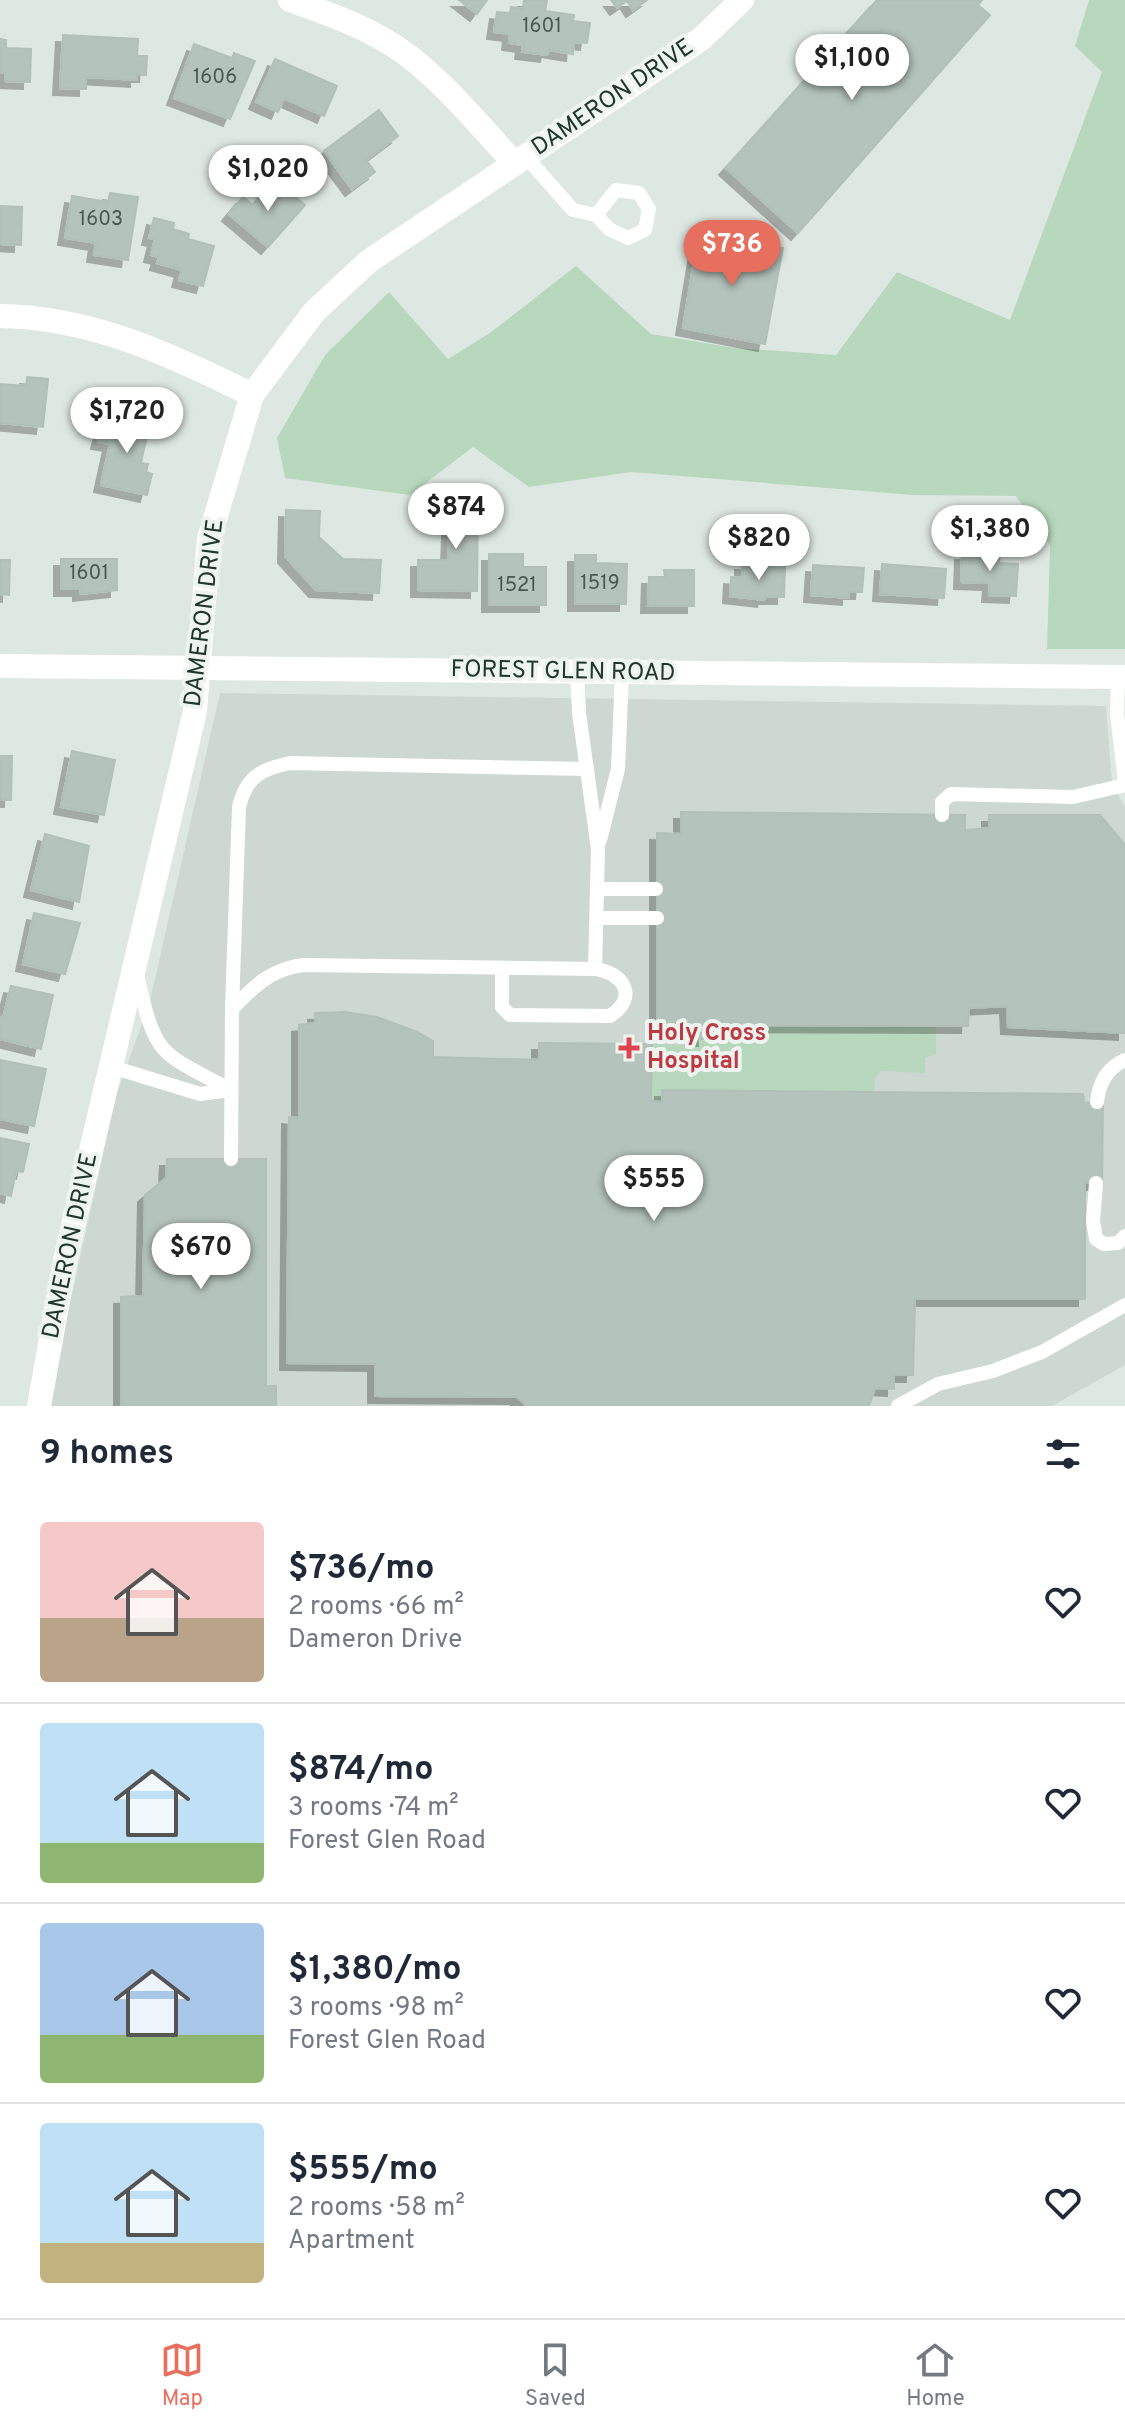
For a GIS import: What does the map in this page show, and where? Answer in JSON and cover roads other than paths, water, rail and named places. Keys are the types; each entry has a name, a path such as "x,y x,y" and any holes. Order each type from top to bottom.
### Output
{"street":[{"path":"290,0 345,19 390,42 520,161"},
{"name":"DAMERON DRIVE","path":"39,1406 66,1256 195,711 201,668 202,598 209,539 252,395 314,312 369,261 701,39 742,0"},
{"path":"0,316 86,327 167,353 252,395"},
{"name":"FOREST GLEN ROAD","path":"0,666 1121,677"}],"lane":[{"path":"520,161 573,210 596,215"},
{"path":"577,672 598,849 595,969"},
{"path":"598,849 618,769 622,673"},
{"path":"942,815 942,802 951,794 1073,797 1125,784 1117,713 1121,677"},
{"path":"231,1159 232,1009 239,807 243,790 253,775 290,763 587,769"},
{"path":"597,889 656,889"},
{"path":"597,918 657,918"},
{"path":"134,964 157,1046 173,1059 231,1090"},
{"path":"232,1009 253,986 279,968 320,965 595,969 613,971 623,982 625,996 619,1011 610,1016 510,1015 502,1007 502,968"},
{"path":"1097,1102 1099,1084 1110,1070 1125,1060"},
{"path":"112,1067 200,1094 231,1090"},
{"path":"1096,1183 1093,1221 1096,1239 1104,1244 1118,1243 1125,1236"},
{"path":"898,1406 938,1384 993,1371 1042,1352 1125,1305"}],"place":[{"name":"Holy Cross Hospital","path":"629,1048"}]}
